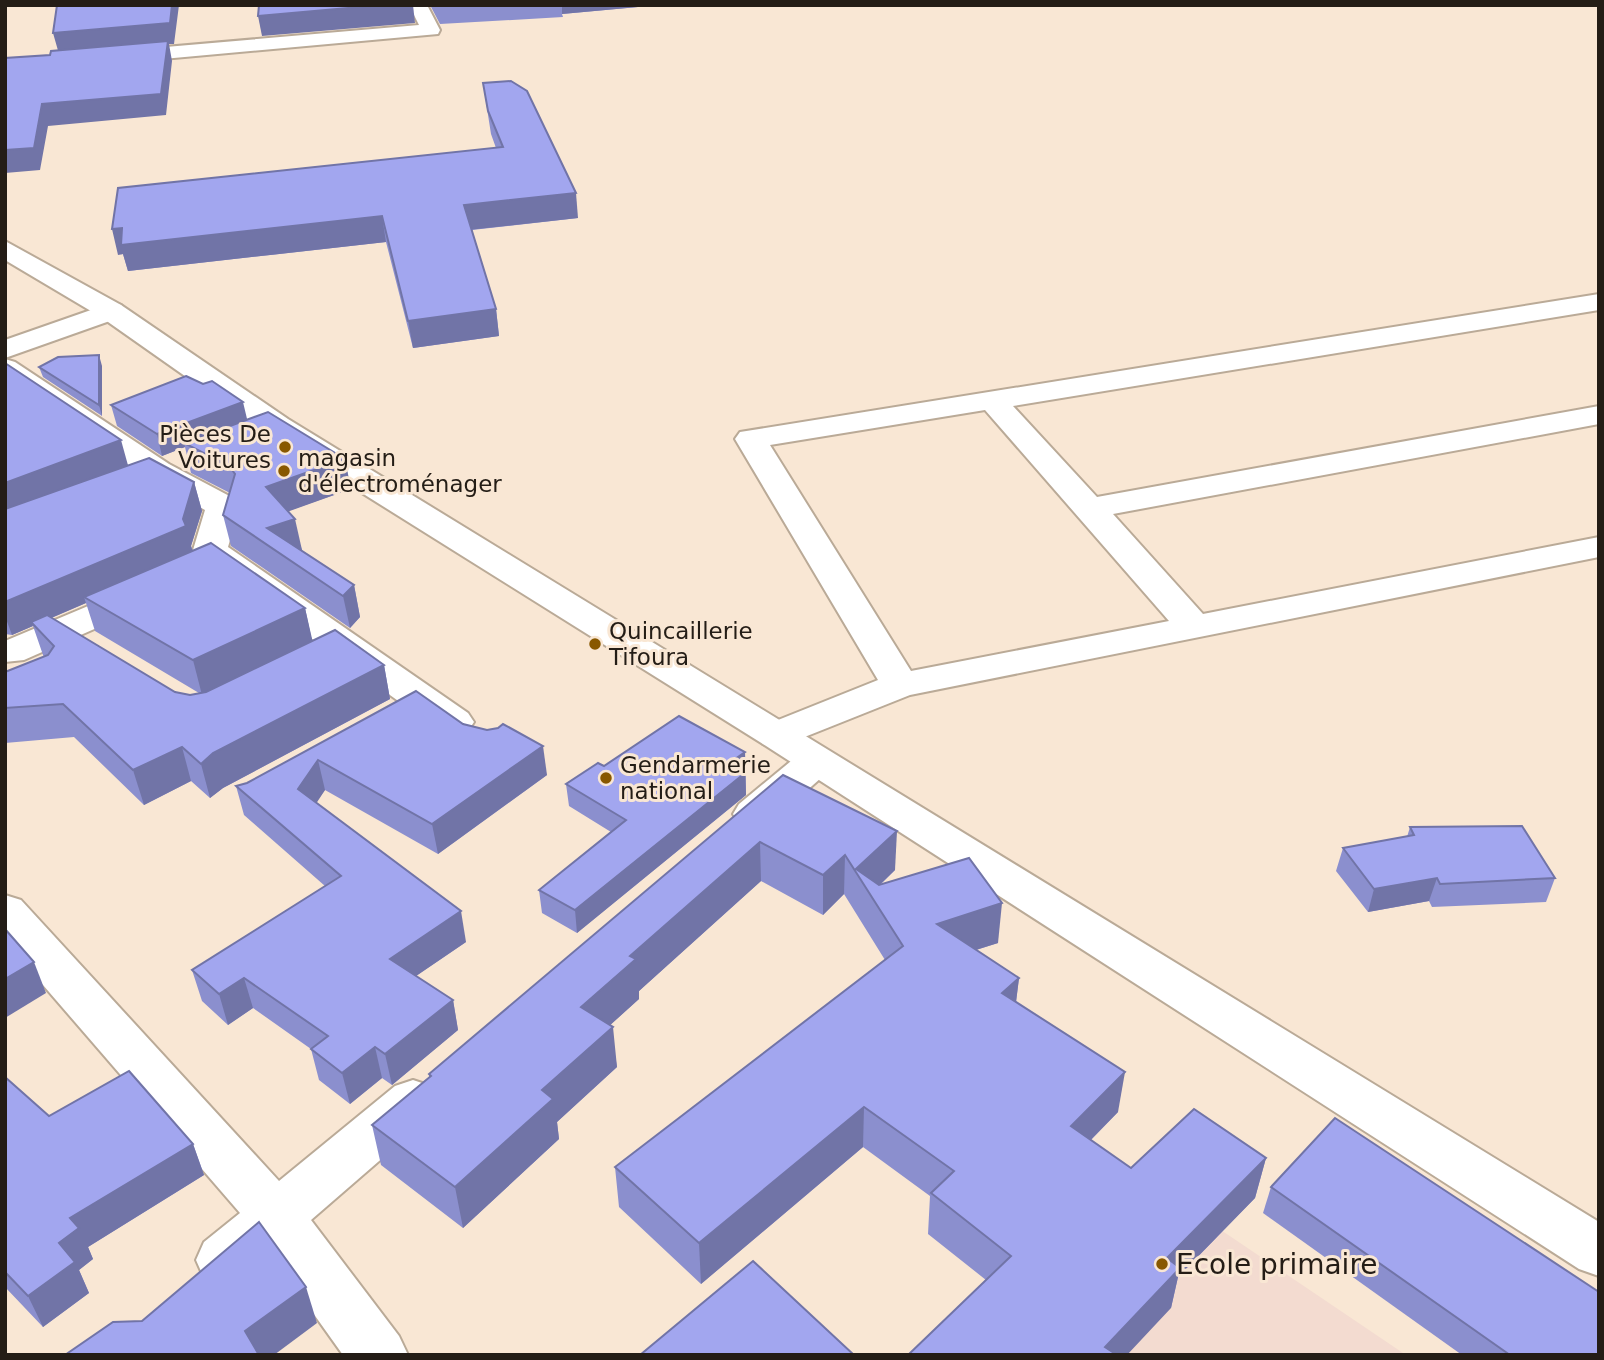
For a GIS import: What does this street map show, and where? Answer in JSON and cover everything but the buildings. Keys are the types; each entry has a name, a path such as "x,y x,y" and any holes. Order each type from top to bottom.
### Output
{"street":[{"path":"102,58 431,30 418,5"},
{"path":"5,249 111,311 259,433 797,748 1599,1252"},
{"path":"900,685 751,439 1599,302"},
{"path":"5,350 111,311"},
{"path":"5,368 158,471 223,506 210,550 477,738"},
{"path":"992,400 1194,626"},
{"path":"1088,509 1599,415"},
{"path":"120,486 194,458"},
{"path":"721,841 797,748 900,685 1599,547"},
{"path":"8,649 60,630 223,559"},
{"path":"60,630 95,651"},
{"path":"308,662 344,645"},
{"path":"8,649 44,678"},
{"path":"386,720 422,700"},
{"path":"5,911 276,1216 378,1355"},
{"path":"193,1286 446,1073"}],"shaded area":[{"name":"Ecole primaire","path":"1138,1174 1406,1355 964,1355"}],"place":[{"name":"Pièces De Voitures","path":"285,447"},
{"name":"magasin d'électroménager","path":"284,471"},
{"name":"Quincaillerie Tifoura","path":"595,644"},
{"name":"Gendarmerie national","path":"606,778"},
{"name":"Ecole primaire","path":"1162,1264"}]}
